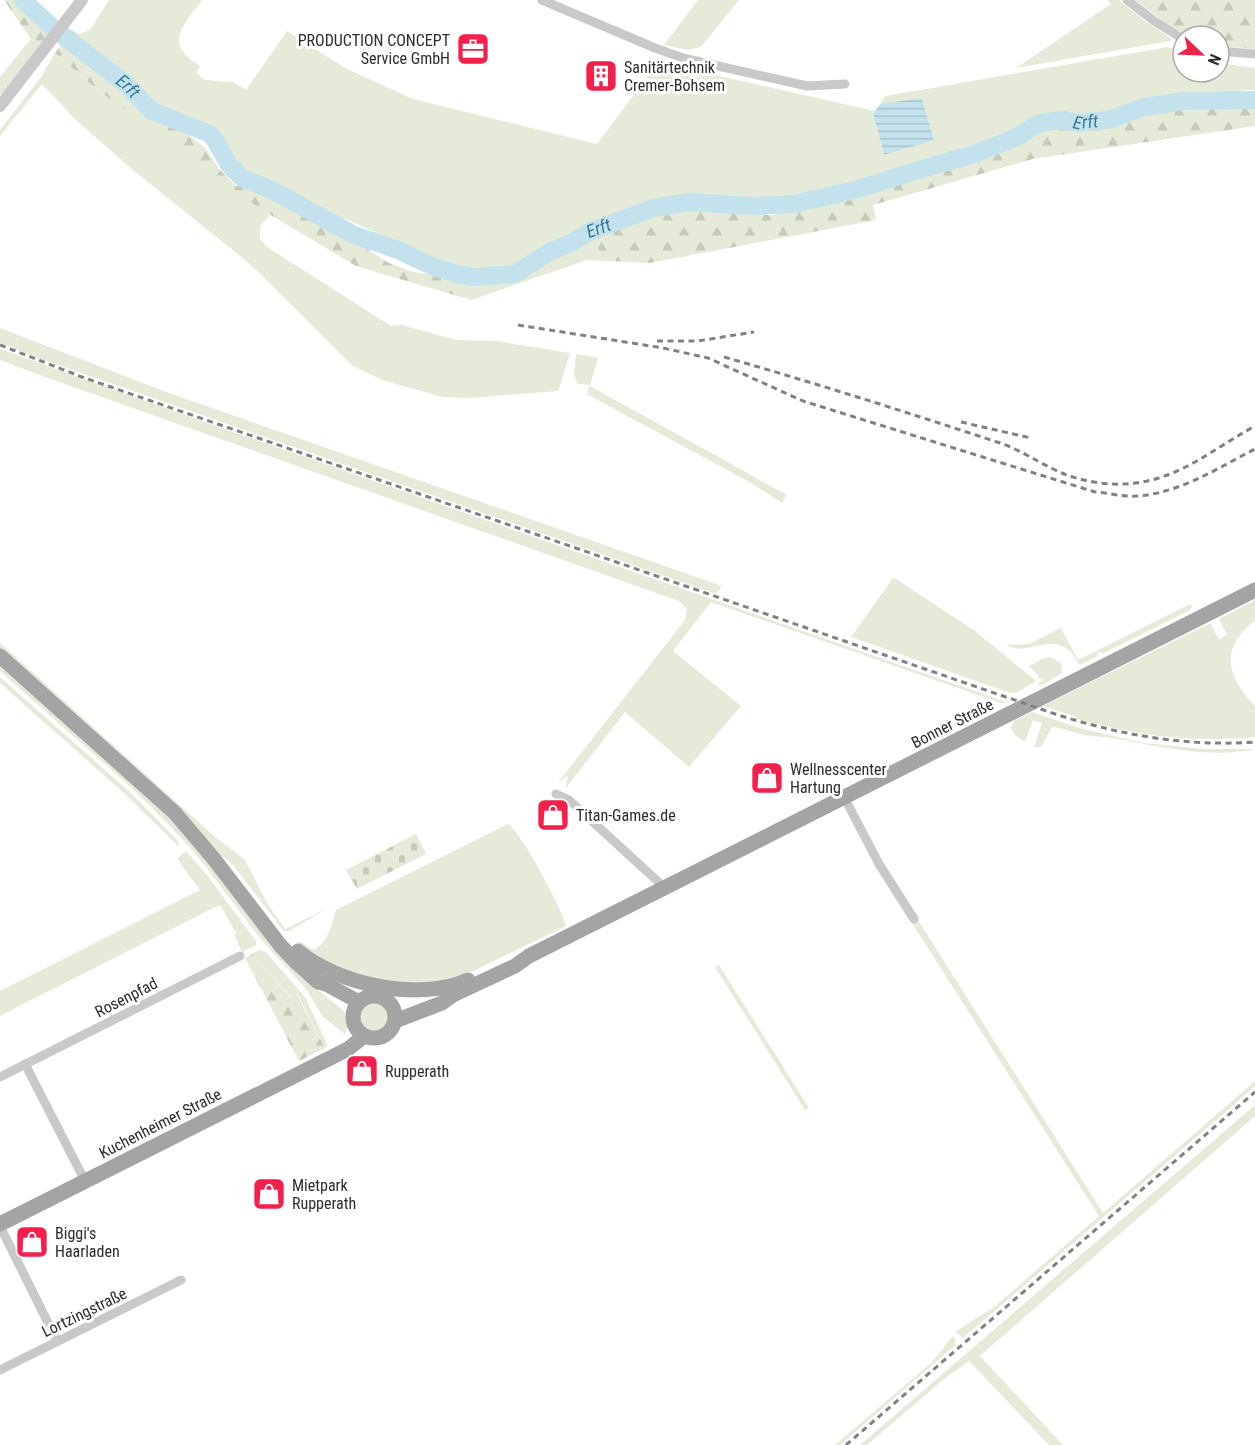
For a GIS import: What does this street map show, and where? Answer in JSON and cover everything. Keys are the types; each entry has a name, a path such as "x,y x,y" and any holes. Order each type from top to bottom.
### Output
{"main road":[{"name":"Bonner Straße","path":"664,888 1255,590"},
{"path":"0,656 175,813 214,859 280,945 318,982 326,984 358,1020 376,1039 391,1031 394,1014 387,1000 376,996 367,997 358,1020"},
{"path":"214,859 226,863 233,869 296,950 311,962 342,976 389,987 421,990 450,986 495,968 511,968"},
{"path":"394,1014 434,1007 453,995 511,968 664,888"},
{"name":"Kuchenheimer Straße","path":"0,1225 348,1049 358,1020"}],"street":[{"path":"0,106 82,0"},
{"path":"542,0 683,58 807,86 845,84"},
{"path":"1127,0 1171,32"},
{"path":"1231,52 1255,54"},
{"path":"555,794 569,800 664,888"},
{"path":"844,797 879,864 914,919"},
{"name":"Rosenpfad","path":"0,1077 240,956"},
{"path":"25,1064 86,1181"},
{"path":"0,1225 57,1341"},
{"name":"Lortzingstraße","path":"0,1370 181,1280"}],"green space":[{"path":"4,0 19,0 51,30 42,43 31,39"},
{"path":"109,0 202,0 183,26 179,41 180,48 185,54 200,66 196,73 205,80 233,82 246,90 287,31 347,69 413,99 597,144 660,60 688,69 875,111 873,113 884,155 934,139 922,98 880,105 885,96 1168,47 1171,48 1171,84 1231,84 1231,65 1255,68 1255,90 1244,90 1226,95 1175,97 1146,102 1107,115 1084,118 1050,117 1031,121 1014,132 969,151 849,186 819,192 790,203 724,200 711,197 679,199 655,204 615,216 589,227 511,271 467,272 431,263 402,245 346,219 331,216 281,188 240,171 231,161 215,129 205,123 187,122 153,106 136,84 69,34 72,30 79,34 90,30"},
{"path":"698,0 739,0 701,47 687,50 664,45"},
{"path":"1107,0 1119,0 1171,40 1016,68 1111,4"},
{"path":"1135,0 1255,0 1255,49 1231,47 1231,24 1171,24 1171,27"},
{"path":"31,39 42,43 0,95 0,77"},
{"path":"64,41 106,77 128,91 147,111 174,123 206,149 220,170 236,186 262,188 387,262 410,271 445,278 454,295 356,266 259,208 99,91 55,53"},
{"path":"55,53 99,91 270,215 260,226 260,239 267,247 391,326 402,325 456,340 496,341 570,353 558,391 471,398 442,397 382,380 353,366 250,264 133,170 78,122 42,84 0,136 0,130 41,77"},
{"path":"1255,104 1255,126 1033,159 873,205 876,220 650,263 607,261 600,255 598,247 611,227 653,211 683,205 717,206 774,215 786,210 860,193 995,151 1053,126 1088,128 1109,125 1167,106"},
{"path":"611,227 598,247 600,255 607,261 587,260 471,300 454,295 445,278 485,281 514,278 527,273 549,256 575,247"},
{"path":"0,328 169,393 722,586 716,594 38,358 0,343"},
{"path":"0,349 1009,703 1001,703 711,602 673,651 741,706 689,767 625,712 565,789 568,777 566,776 557,784 685,620 687,609 679,601 45,377 0,360"},
{"path":"576,354 598,358 590,386 787,495 782,503 751,483 587,394 590,385 578,384 574,376"},
{"path":"893,578 975,631 1036,681 1018,692 1010,693 851,637"},
{"path":"1255,600 1255,621 1236,641 1231,662 1238,684 1255,706 1255,737 1210,739 1144,734 1077,719 1043,706 1210,623 1219,640 1227,635 1219,619"},
{"path":"1190,604 1192,607 1190,610 1102,654 1097,653 1098,656 1080,665 1072,653 1053,644 1021,649 1006,645 1029,644 1061,628 1078,660"},
{"path":"0,643 214,836 245,860 267,903 285,929 326,909 288,932 284,931 233,865 216,851 129,762 0,648"},
{"path":"1050,657 1061,663 1062,673 1039,685 1038,683 1044,680 1038,678 1029,666"},
{"path":"0,663 172,819 307,981 344,1011 349,1022 345,1034 323,1017 307,990 260,938 199,858 172,828 132,788 0,671"},
{"path":"0,677 133,795 180,845 178,846 124,793 0,683"},
{"path":"1032,712 1079,728 1144,743 1198,749 1255,749 1220,753 1201,752 1165,748 1108,737 1087,736 1052,727 1041,747 1034,747 1042,723 1033,720 1025,742 1014,734 1011,727 1014,721"},
{"path":"508,824 522,841 541,872 566,926 465,975 422,983 400,983 355,975 314,956 297,943 301,942 313,950 329,933 336,910"},
{"path":"416,834 426,854 357,889 346,870"},
{"path":"186,851 207,875 256,941 256,945 242,952 234,935 236,933 219,905 0,1016 0,991 200,890 178,860"},
{"path":"916,917 1103,1213 1255,1081 1255,1086 1228,1110 963,1338 955,1332 994,1307 1099,1216 910,920"},
{"path":"259,950 266,952 305,997 328,1046 325,1048 297,993 292,998 252,954"},
{"path":"252,954 291,998 296,993 325,1048 299,1061 245,958"},
{"path":"719,965 809,1108 805,1110 715,967"},
{"path":"374,1000 386,1005 391,1017 386,1029 374,1034 362,1029 357,1017 362,1005"},
{"path":"1255,1105 1255,1116 980,1356 1063,1445 1049,1445 969,1361 944,1379 867,1445 860,1445"},
{"path":"953,1336 956,1341 954,1346 840,1445 835,1445 931,1363"}],"water":[{"path":"922,98 934,140 884,155 873,113 881,104"}],"waterway":[{"name":"Erft","path":"23,0 53,28 126,84 152,111 210,134 229,165 242,178 272,190 354,235 398,250 434,267 476,277 515,274 549,252 589,232 653,208 690,202 752,206 794,204 855,190 972,155 1017,137 1035,125 1046,122 1063,120 1078,123 1108,120 1145,107 1184,101 1255,100"}],"railway":[{"path":"518,325 663,348 708,358 803,401 1095,492 1132,496 1168,490 1198,479 1255,449"},
{"path":"657,341 698,341 754,332"},
{"path":"0,345 82,377 1055,714 1104,728 1154,738 1204,743 1255,742"},
{"path":"724,357 997,442 1062,473 1101,483 1142,482 1172,473 1255,426"},
{"path":"961,422 1031,438"},
{"path":"846,1445 1255,1092"}],"place":[{"name":"PRODUCTION CONCEPT Service GmbH","path":"473,49"},
{"name":"Sanitärtechnik Cremer-Bohsem","path":"601,76"},
{"name":"Wellnesscenter Hartung","path":"767,778"},
{"name":"Titan-Games.de","path":"553,815"},
{"name":"Rupperath","path":"362,1071"},
{"name":"Mietpark Rupperath","path":"269,1194"},
{"name":"Biggi's Haarladen","path":"32,1242"}]}
